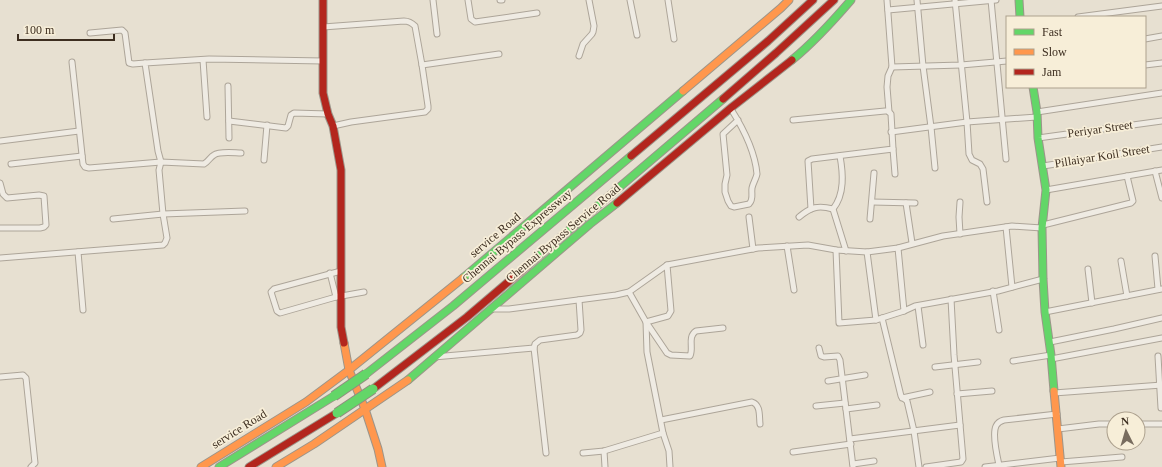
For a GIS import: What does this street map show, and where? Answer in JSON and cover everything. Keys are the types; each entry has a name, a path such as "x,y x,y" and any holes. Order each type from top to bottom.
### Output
{"main road":[{"path":"323,0 323,93 328,114 333,126 340,170 339,297 341,327 349,370 365,409 378,449 382,467"},
{"name":"service Road","path":"201,467 306,402 349,370 476,267 775,14 789,0"},
{"name":"Chennai Bypass Expressway","path":"219,467 334,396 366,374 453,306 768,41 813,0"},
{"path":"249,467 374,389 467,317 776,53 834,0"},
{"name":"Chennai Bypass Service Road","path":"276,467 314,444 403,384 590,224 779,71 832,22 851,0"},
{"path":"1019,0 1020,16"},
{"path":"1033,88 1037,114 1038,138 1046,190 1042,226 1043,279 1061,462"}],"street":[{"path":"433,0 437,34"},
{"path":"468,0 471,19 475,22 537,13"},
{"path":"579,56 582,44 593,32 594,26 589,0"},
{"path":"630,0 637,35"},
{"path":"668,0 674,39"},
{"path":"887,0 892,67 888,76 887,87 889,112 891,116 895,174"},
{"path":"916,0 931,127 934,168"},
{"path":"991,0 1006,159"},
{"path":"888,10 955,2 996,0"},
{"path":"955,2 969,154 972,160 980,164 983,168 987,202"},
{"path":"1086,16 1162,6"},
{"path":"323,27 409,21 415,26 428,106 427,111 424,112 351,122 333,126"},
{"path":"90,33 122,30 125,33 129,62 133,64 203,60 323,61"},
{"path":"1146,39 1162,36"},
{"path":"422,65 499,54"},
{"path":"203,60 206,116"},
{"path":"892,67 961,65 1006,61"},
{"path":"72,62 82,156 85,167 89,168 161,162 204,164 217,153 241,153"},
{"path":"0,258 165,243 167,238 159,170 161,162 158,151 145,63"},
{"path":"1146,65 1162,63"},
{"path":"228,86 229,138"},
{"path":"891,132 1037,114 1162,93"},
{"path":"731,109 738,120 751,147 757,174 752,188 751,202 749,204 731,206 725,192 727,175 723,134 738,120"},
{"path":"793,120 884,111 889,112"},
{"path":"229,121 286,128 291,115 294,113 328,114"},
{"name":"Periyar Street","path":"1038,138 1162,121"},
{"path":"264,160 267,125"},
{"path":"0,141 80,131"},
{"name":"Pillaiyar Koil Street","path":"1043,166 1162,147"},
{"path":"811,209 808,161 812,159 893,149"},
{"path":"11,164 82,156"},
{"path":"840,156 843,169 842,182 838,199 833,209 846,251"},
{"path":"1046,190 1162,170"},
{"path":"1155,171 1162,198"},
{"path":"870,218 874,174"},
{"path":"490,309 509,309 630,292 667,265 753,249 808,245 836,250 867,252 898,248 960,234 1012,226 1042,226 1132,203 1133,201 1127,176"},
{"path":"0,183 3,194 8,198 39,195 44,196 46,225 40,228 0,228"},
{"path":"872,202 915,203"},
{"path":"960,202 960,234"},
{"path":"906,203 912,244"},
{"path":"799,217 804,212 823,206 833,209"},
{"path":"113,219 163,214 245,211"},
{"path":"750,217 753,249"},
{"path":"1006,227 1012,287"},
{"path":"787,246 794,290"},
{"path":"898,248 904,311"},
{"path":"836,250 839,323 876,320 918,306 1012,287 1043,279"},
{"path":"78,252 83,310"},
{"path":"867,252 876,320"},
{"path":"1046,312 1160,289 1155,256"},
{"path":"1121,261 1127,296"},
{"path":"646,322 668,316 672,311 667,265"},
{"path":"1088,269 1092,303"},
{"path":"340,270 274,289 271,292 277,311 280,313 339,297 364,292"},
{"path":"330,273 339,297"},
{"path":"993,291 1000,330"},
{"path":"630,292 646,322 667,353 671,355 688,357 691,355 693,333 699,330 723,328"},
{"path":"926,467 962,462 963,459 951,299"},
{"path":"546,453 534,348 535,344 540,340 577,335 580,333 579,300"},
{"path":"918,306 923,345"},
{"path":"882,318 901,396 907,401 914,430 919,467"},
{"path":"1050,342 1162,318"},
{"path":"646,322 647,352 663,433 669,451 670,467"},
{"path":"1013,361 1051,357 1162,338"},
{"path":"434,357 534,348"},
{"path":"819,348 821,356 836,355 840,357 853,465 874,461"},
{"path":"1158,356 1161,385 1161,408"},
{"path":"935,367 978,362"},
{"path":"0,377 23,375 26,378 35,463 31,467"},
{"path":"828,381 865,375"},
{"path":"1054,393 1161,385"},
{"path":"957,394 992,391"},
{"path":"902,398 930,392"},
{"path":"661,420 752,402 758,407 760,424"},
{"path":"816,406 845,403"},
{"path":"846,409 878,405"},
{"path":"999,465 995,431 999,422 1004,420 1056,414"},
{"path":"1058,429 1106,424"},
{"path":"1146,424 1162,424"},
{"path":"793,452 914,430 960,425"},
{"path":"583,453 604,451 663,433"},
{"path":"604,451 605,467"},
{"path":"985,467 1122,457"}],"traffic: fast":[{"path":"792,60 823,31 851,0"},
{"path":"1019,0 1020,16"},
{"path":"1033,88 1037,112 1038,138 1046,190 1042,228 1043,279 1045,312 1054,391"},
{"path":"463,278 683,91"},
{"path":"528,265 723,99"},
{"path":"366,374 453,306 631,156"},
{"path":"408,380 590,224 617,203"},
{"path":"334,396 366,374"},
{"path":"337,413 373,389"},
{"path":"219,467 334,396"}],"traffic: slow":[{"path":"683,91 789,0"},
{"path":"201,467 306,402 349,370 463,278"},
{"path":"344,343 349,370 365,409 378,449 382,467"},
{"path":"276,467 314,444 408,380"},
{"path":"1054,391 1061,467"}],"traffic: jam":[{"path":"323,0 323,93 328,114 333,126 341,170 341,327 344,343"},
{"path":"631,156 768,41 813,0"},
{"path":"723,99 834,0"},
{"path":"617,203 732,107 792,60"},
{"path":"373,389 467,317 528,265"},
{"path":"249,467 337,413"}]}
